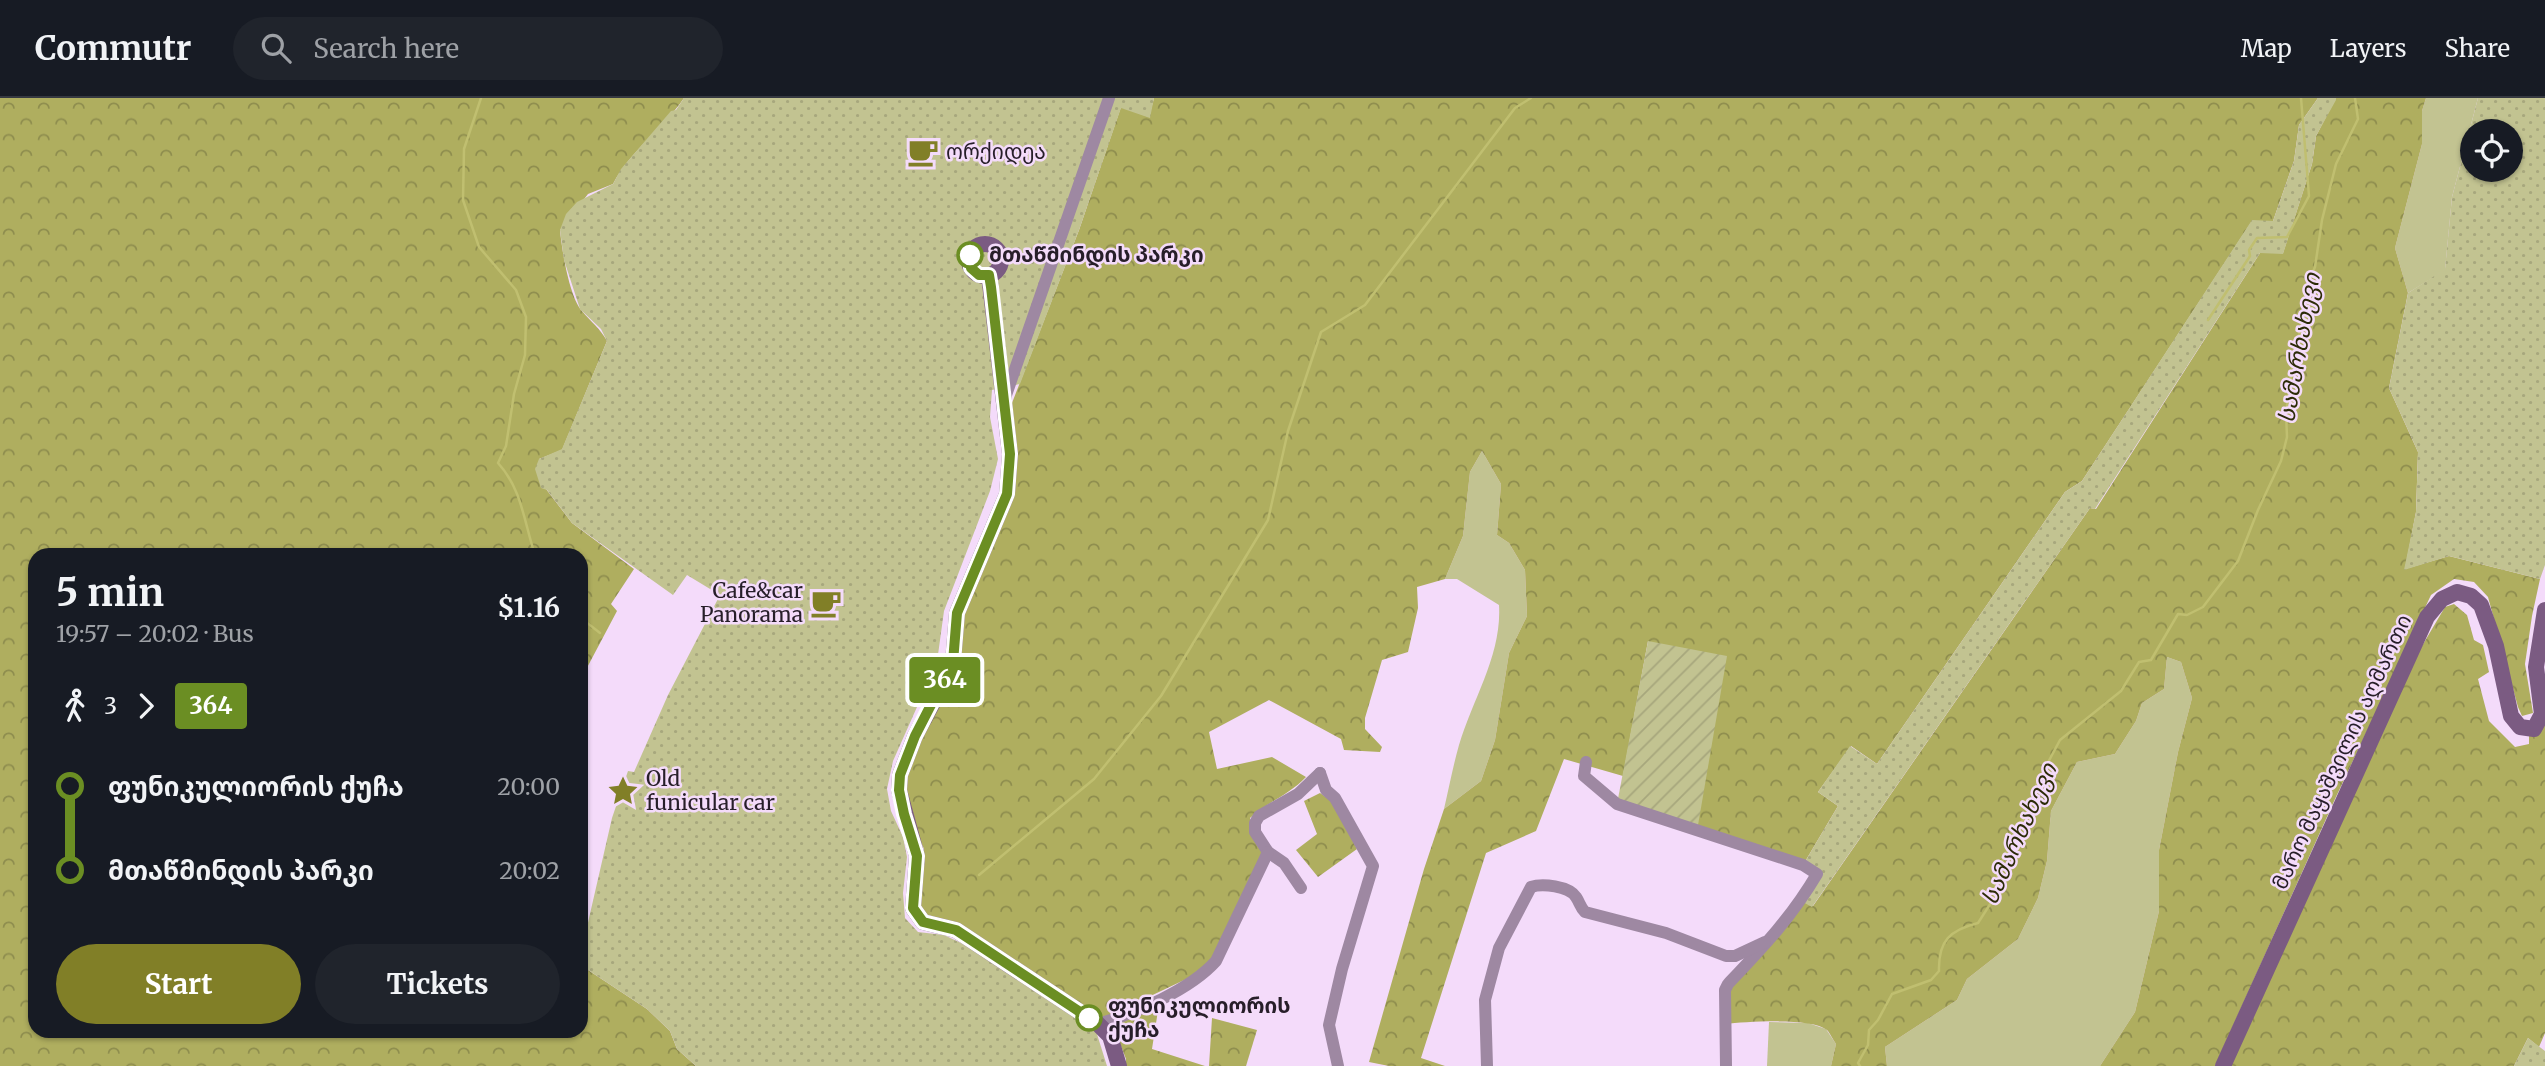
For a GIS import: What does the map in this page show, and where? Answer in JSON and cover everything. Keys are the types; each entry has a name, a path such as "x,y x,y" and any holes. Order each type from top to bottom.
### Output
{"street":[{"path":"1004,401 1109,98"},
{"path":"989,275 1010,454 1007,494 957,613 953,662 949,673 915,736 900,775 899,790 904,814 917,856 913,908 923,922 956,930 1098,1024 1110,1036 1119,1066"},
{"name":"მარო მაყაშვილის აღმართი","path":"2223,1066 2427,617 2442,599 2457,592 2471,596 2482,605 2496,646 2511,716 2520,727 2534,729 2542,714 2536,667 2545,610"},
{"path":"1586,762 1584,776 1617,804 1803,864 1817,874 1801,901 1772,939 1725,990 1726,1066"},
{"path":"1301,888 1284,863 1268,852 1255,832 1256,819 1298,794 1323,772 1326,790 1335,798 1373,866 1342,969 1329,1025 1338,1066"},
{"path":"1098,1024 1132,1012 1205,973 1216,961 1268,852"},
{"path":"1487,1066 1485,1000 1499,948 1531,887 1557,887 1574,894 1585,912 1665,933 1727,956 1735,956 1772,939"}],"green space":[{"path":"0,98 684,98 628,161 613,184 588,194 560,230 573,295 582,311 607,341 562,450 539,459 546,489 572,523 634,569 611,604 617,611 588,666 588,548 28,548 28,1038 588,1038 588,970 647,1009 670,1031 677,1049 696,1066 0,1066"},
{"name":"მთაწმინდის პარკი","path":"684,98 1154,98 1150,118 1121,108 1079,230 1020,384 992,390 990,417 998,459 990,491 944,611 937,662 893,761 887,789 891,811 903,837 907,857 903,893 905,918 918,932 944,935 961,943 1075,1012 1096,1031 1107,1066 696,1066 677,1049 670,1031 647,1009 588,970 588,923 612,818 628,771 634,772 668,695 720,595 687,575 673,595 572,523 547,490 541,488 535,469 539,459 562,449 607,341 601,329 580,309 564,260 560,230 566,214 577,202 613,184 621,169 671,111 676,110"},
{"path":"1154,98 2318,98 2299,125 2294,161 2273,221 2252,221 2082,481 2065,492 1877,764 1851,746 1818,792 1838,806 1803,865 1697,831 1648,641 1623,776 1564,759 1536,831 1486,853 1421,1058 1445,1066 1389,1066 1369,1062 1424,869 1444,809 1481,781 1495,740 1509,653 1527,616 1525,570 1509,543 1497,535 1501,484 1482,451 1470,472 1463,536 1445,579 1417,587 1418,608 1408,652 1382,660 1365,718 1365,729 1382,747 1380,752 1344,750 1341,739 1269,700 1209,732 1217,769 1272,757 1306,777 1250,818 1250,832 1263,851 1211,961 1199,973 1100,1020 1021,968 961,924 928,915 920,908 918,897 923,877 924,849 912,822 905,786 907,767 925,732 960,616 999,526 1012,403 1079,230 1121,107 1149,117"},
{"path":"2318,98 2336,100 2316,136 2312,164 2283,254 2260,253 2095,509 2090,508 1812,907 1801,901 1817,875 1803,865 1838,806 1818,792 1850,746 1877,764 2065,492 2082,481 2252,220 2273,221 2294,161 2299,125"},
{"path":"2336,98 2426,98 2422,111 2422,144 2395,248 2408,293 2389,388 2418,452 2416,512 2405,569 2449,556 2540,579 2525,664 2533,713 2522,716 2518,707 2488,597 2474,582 2454,579 2431,595 2335,799 2215,1066 2100,1066 2135,1012 2159,911 2159,850 2178,752 2192,698 2181,662 2167,657 2164,689 2142,703 2136,721 2115,754 2077,762 2051,811 2047,861 2038,898 2018,939 1967,979 1957,1000 1885,1047 1887,1066 1831,1066 1836,1044 1827,1030 1808,1023 1778,1021 1726,1024 1728,984 1801,901 1813,906 2090,508 2096,509 2260,253 2283,253 2312,164 2316,136"},
{"path":"2426,98 2478,98 2472,119 2460,119 2460,167 2452,197 2445,270 2408,293 2395,248 2422,144 2422,111"},
{"path":"2478,98 2545,98 2545,565 2540,579 2449,556 2404,570 2416,512 2418,452 2389,388 2408,293 2445,269 2452,197 2460,167 2460,182 2523,182 2523,119 2472,119"},
{"path":"1482,451 1501,484 1497,535 1509,543 1525,570 1527,616 1509,653 1495,740 1481,781 1444,809 1459,745 1491,659 1499,623 1499,605 1457,579 1445,579 1463,536 1470,472"},
{"path":"2454,604 2467,615 2474,640 2483,645 2489,672 2478,679 2489,721 2515,747 2529,744 2529,734 2545,724 2545,1033 2539,1047 2528,1038 2514,1066 2229,1066 2409,668 2445,607"},
{"path":"1648,641 1727,656 1697,831 1617,804"},
{"path":"2167,657 2181,662 2192,698 2178,752 2159,850 2159,911 2135,1012 2100,1066 1887,1066 1885,1047 1957,1000 1967,979 2018,939 2038,898 2047,861 2051,811 2077,762 2115,754 2136,721 2142,703 2164,689"},
{"path":"1320,793 1333,802 1357,849 1318,877 1296,850 1317,834 1304,801"},
{"path":"1159,1004 1152,1049 1205,1066 1126,1066 1126,1059 1112,1023"},
{"path":"1212,1018 1257,1030 1246,1066 1209,1066"},
{"path":"1769,1022 1808,1023 1826,1029 1836,1044 1831,1066 1767,1066"},
{"path":"2528,1038 2545,1051 2545,1066 2514,1066"}],"waterway":[{"path":"481,98 464,149 463,200 479,247 516,290 526,317 525,355 514,394 506,446 498,463 517,495 533,548"},
{"path":"979,875 1094,779 1161,696 1268,520 1288,431 1321,332 1365,305 1515,108 1531,98"},
{"path":"2208,320 2250,256 2249,250 2257,238 2287,237 2309,196 2301,98"},
{"name":"სამარხახევი","path":"1860,1066 1858,1063 1868,1045 1869,1030 1878,1020 1892,994 1931,980 1939,971 1941,952 1948,938 1960,929 1978,923 1994,898 1998,871 2003,859 2031,804 2037,783 2060,740 2121,691 2139,662 2151,660 2178,614 2187,615 2203,607 2238,561 2281,461 2287,437 2286,413 2295,346 2309,308 2309,281 2315,267 2322,220 2336,164 2358,119 2355,98"},
{"path":"588,624 600,633"}],"bus line":[{"name":"364","path":"970,255 974,272 989,275 1010,454 1010,475 1001,513 957,613 953,662 949,673 915,736 900,775 899,790 904,814 917,856 913,908 923,922 956,930 1089,1018"}],"place":[{"name":"ორქიდეა","path":"923,152"},
{"name":"მთაწმინდის პარკი","path":"970,255"},
{"name":"Cafe&car Panorama","path":"826,603"},
{"name":"Old funicular car","path":"623,791"},
{"name":"ფუნიკულიორის ქუჩა","path":"1089,1018"}]}
